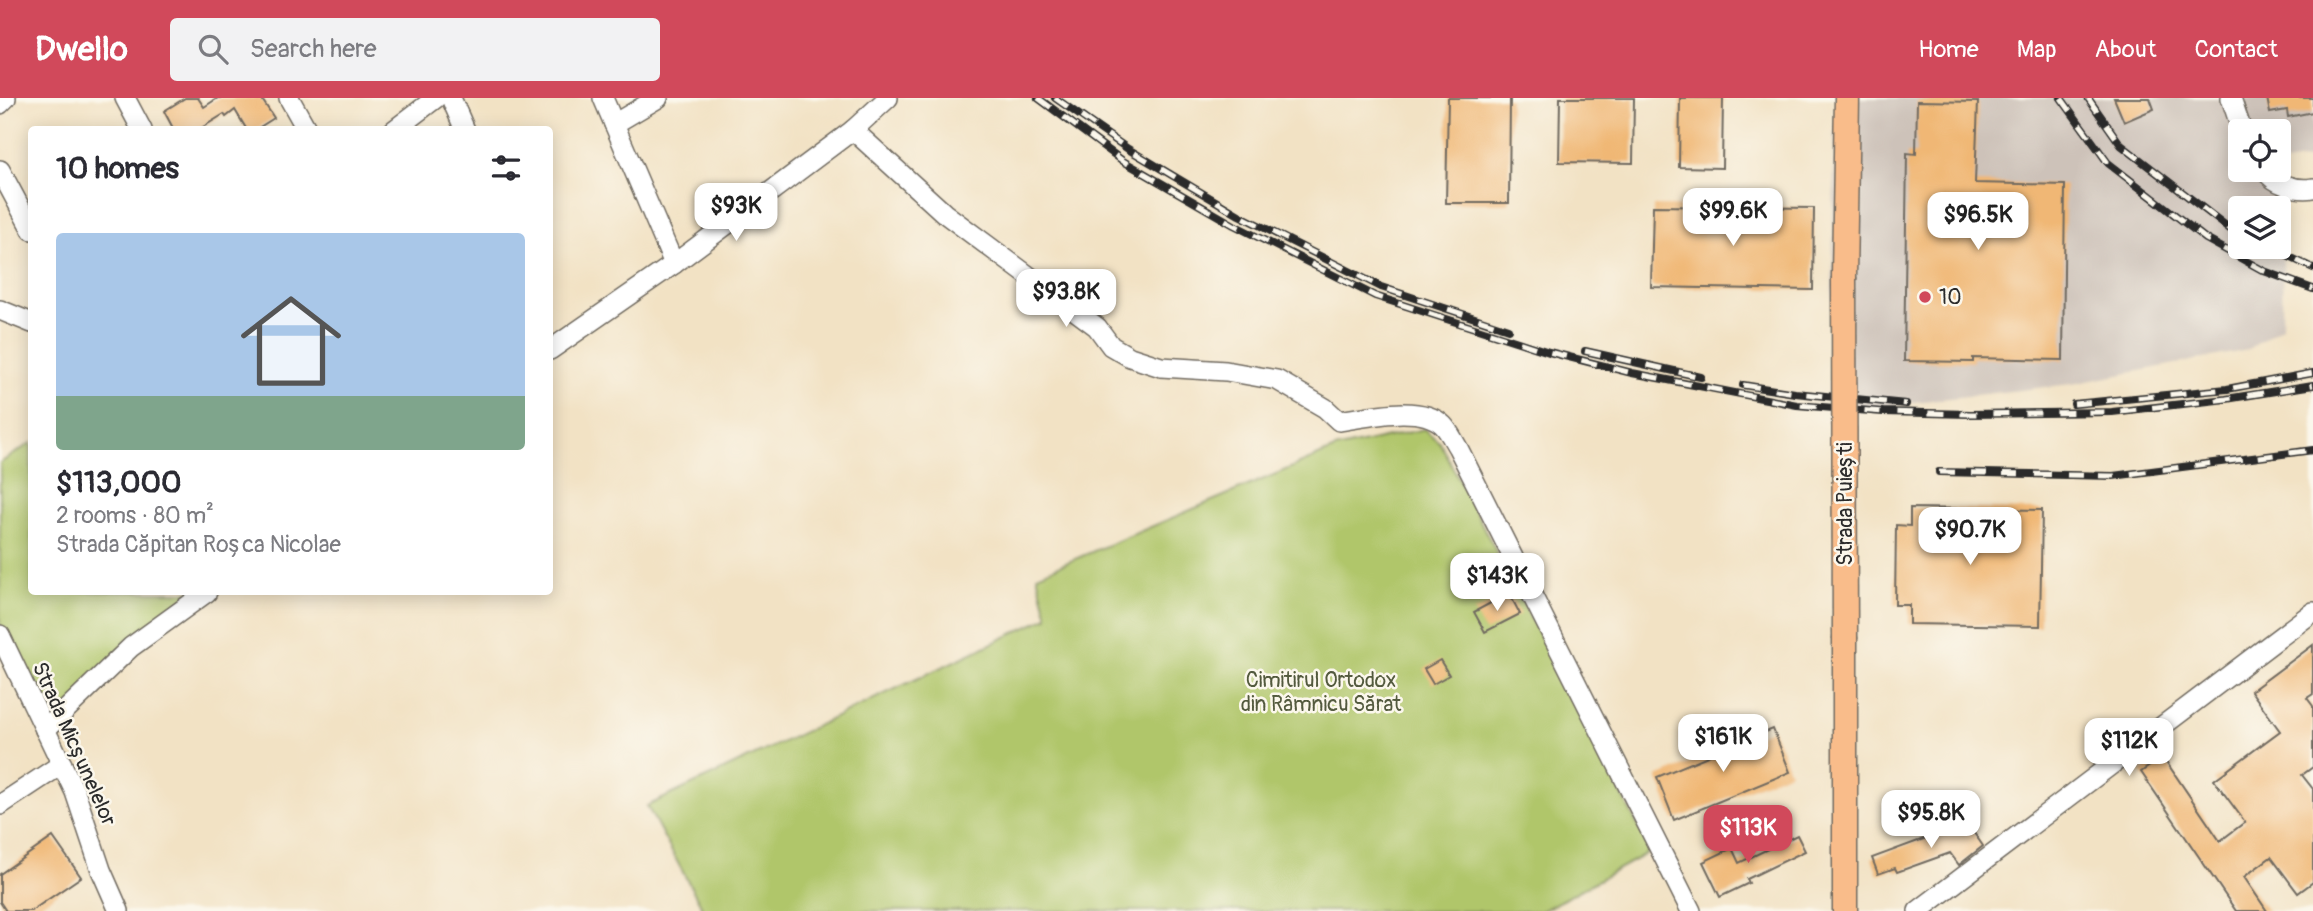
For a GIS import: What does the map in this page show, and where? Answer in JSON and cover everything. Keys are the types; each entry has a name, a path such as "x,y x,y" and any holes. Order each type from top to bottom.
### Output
{"main road":[{"name":"Strada Puiești","path":"1845,911 1844,277 1847,98"}],"street":[{"path":"0,104 6,98"},
{"path":"125,98 140,126"},
{"path":"289,98 305,126"},
{"path":"399,126 436,98"},
{"path":"451,98 462,126"},
{"path":"603,98 674,264"},
{"path":"614,124 658,98"},
{"path":"553,341 674,264 853,130 888,98"},
{"path":"2231,98 2238,119"},
{"path":"853,130 944,213 1097,327 1111,346 1129,357 1161,367 1226,371 1278,380 1325,408 1339,421 1421,413 1441,422 1691,911"},
{"path":"0,170 28,222"},
{"path":"2280,182 2301,190 2313,188"},
{"path":"0,310 28,321"},
{"path":"45,730 131,647 203,595"},
{"path":"1918,911 2313,612"},
{"name":"Strada Micșunelelor","path":"0,635 62,764 119,911"},
{"path":"0,805 62,764"}],"shaded area":[{"path":"1835,98 2313,98 2313,158 2291,162 2291,119 2228,119 2228,182 2284,182 2284,196 2228,196 2228,259 2283,259 2282,326 2248,350 2072,384 1897,404 1835,415 1831,343"}],"green space":[{"name":"Cimitirul Ortodox din Râmnicu Sărat","path":"1424,429 1440,443 1651,851 1542,911 704,911 647,806 1048,617 1037,575 1335,449"},
{"path":"28,445 28,595 203,595 45,730 0,635 0,463"}],"building":[{"path":"185,98 198,98 204,107 218,98 261,98 274,118 261,126 245,126 235,110 204,126 172,126 164,111"},
{"path":"1448,98 1510,98 1509,203 1446,203"},
{"path":"1560,98 1634,98 1633,163 1559,162"},
{"path":"1680,98 1723,98 1722,168 1679,167"},
{"path":"2114,98 2150,98 2154,109 2124,122"},
{"path":"2267,98 2313,98 2313,112 2288,117 2287,110 2270,113"},
{"path":"1917,101 1978,102 1975,183 2065,185 2063,360 1973,358 1973,362 1904,361 1907,153 1916,154"},
{"path":"1653,206 1814,208 1813,290 1651,287"},
{"path":"1910,508 2042,510 2040,626 1909,624 1909,605 1895,605 1896,525 1910,526"},
{"path":"1509,593 1520,614 1485,632 1474,612"},
{"path":"2313,645 2313,694 2307,698 2313,706 2313,767 2302,775 2313,789 2313,882 2298,893 2271,857 2244,877 2267,911 2236,911 2141,772 2163,757 2220,841 2245,822 2214,780 2280,731 2251,691"},
{"path":"1440,660 1449,675 1433,684 1424,669"},
{"path":"1773,729 1790,772 1674,820 1657,777"},
{"path":"1967,823 1983,846 1959,865 1950,853 1897,872 1895,868 1878,874 1872,858"},
{"path":"1797,835 1805,851 1747,879 1749,883 1720,897 1703,862 1732,848 1739,863"},
{"path":"53,837 81,877 31,911 6,911 0,902 0,874"}],"railway":[{"path":"1038,98 1123,161 1234,225 1375,296 1549,352 1632,373 1797,405 1883,412 1970,414 2112,412 2226,399 2313,385"},
{"path":"1055,98 1128,149 1239,215 1381,287 1508,329"},
{"path":"2061,98 2108,163 2206,239 2264,271 2313,289"},
{"path":"2088,98 2121,145 2228,227"},
{"path":"2291,258 2313,268"},
{"path":"1585,351 1701,377"},
{"path":"2074,404 2227,389 2313,373"},
{"path":"1743,385 1906,404"},
{"path":"1939,472 2113,476 2313,450"}],"place":[{"name":"10","path":"1925,297"}]}
